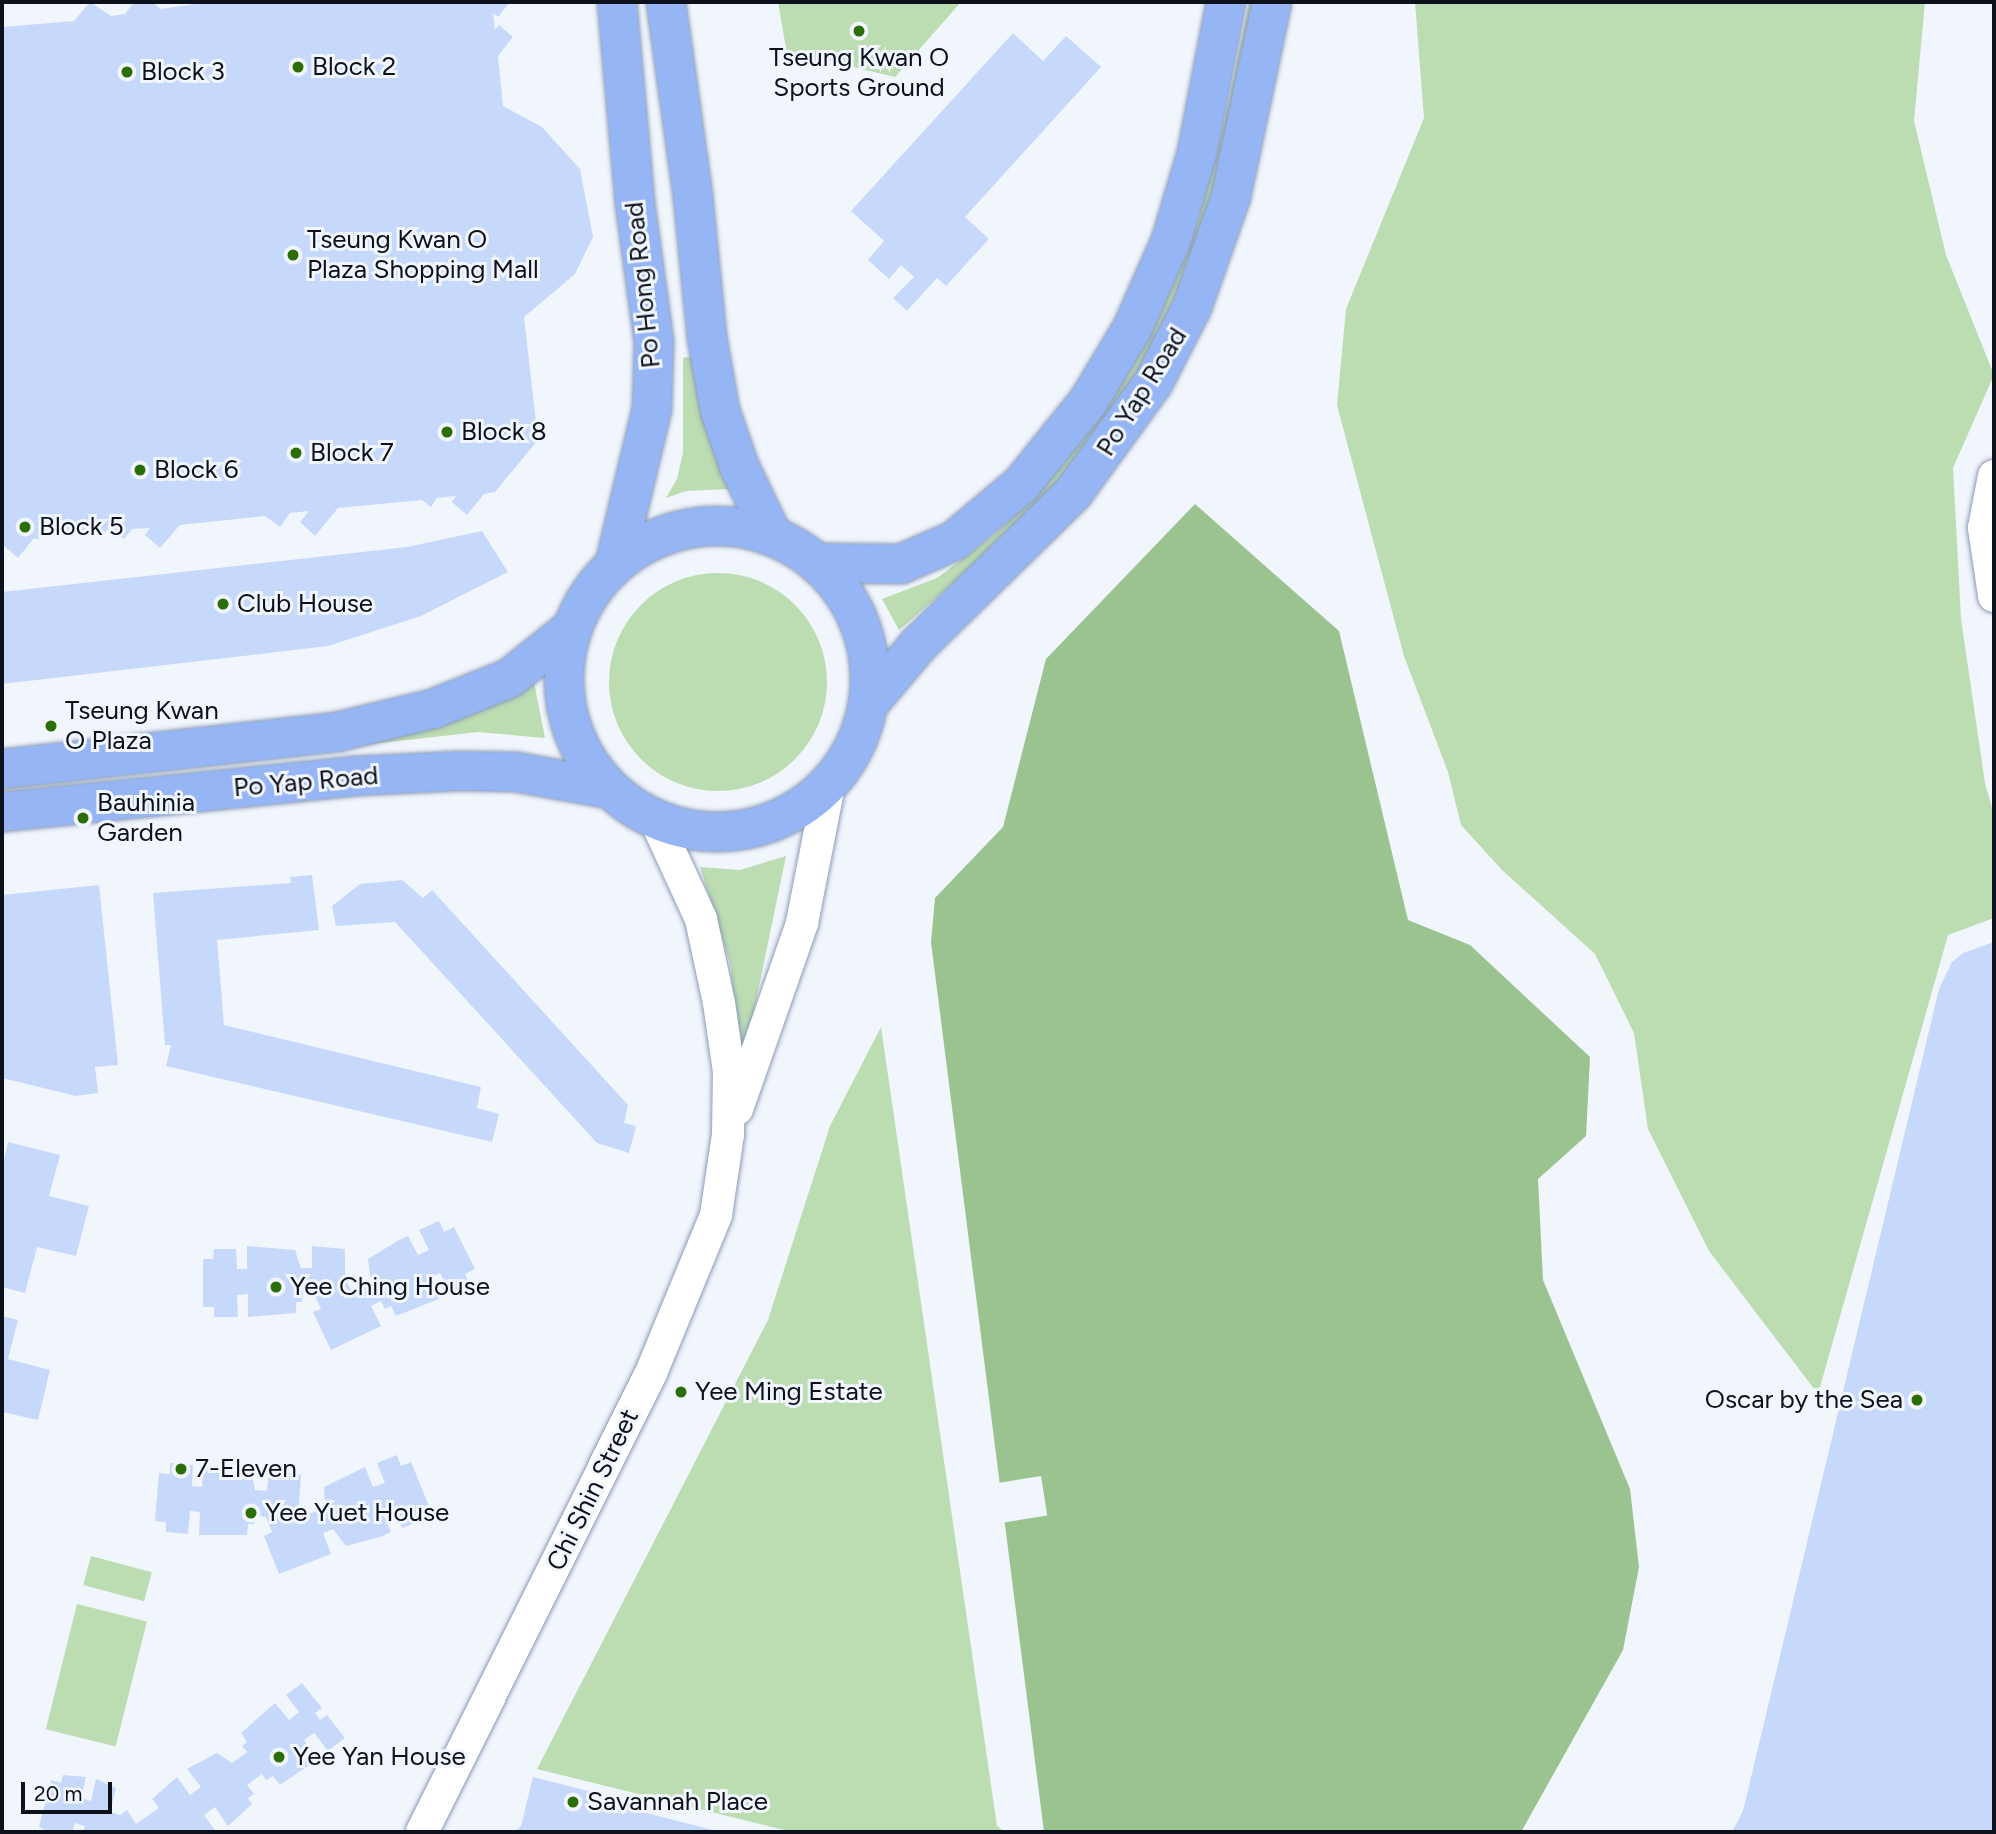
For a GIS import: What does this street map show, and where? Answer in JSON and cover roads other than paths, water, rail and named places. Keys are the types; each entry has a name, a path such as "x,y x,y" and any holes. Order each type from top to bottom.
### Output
{"main road":[{"name":"Po Hong Road","path":"615,564 652,409 654,342 635,204 617,2"},
{"path":"666,2 693,197 707,338 720,411 739,466 772,535"},
{"name":"Po Yap Road","path":"818,563 868,567 901,564 954,541 1021,485 1088,402 1133,327 1171,241 1202,131 1226,2"},
{"name":"Po Yap Road","path":"870,702 919,645 1073,494 1153,383 1192,307 1231,196 1272,2"},
{"name":"Po Yap Road","path":"731,526 772,535 818,563 844,592 862,626 871,664 870,702 848,760 829,785 792,813 751,828 701,831 655,819 610,789 579,746 568,718 564,659 570,630 589,594 615,564 649,541 690,527 731,526"},
{"name":"Po Yap Road","path":"2,769 337,732 433,709 510,678 570,630"},
{"name":"Po Yap Road","path":"2,812 354,776 460,771 516,772 610,789"}],"street":[{"path":"1994,476 1984,528 1994,596"},
{"name":"Chi Shin Street","path":"728,1135 802,923 829,785"},
{"name":"Chi Shin Street","path":"422,1832 651,1373 716,1215 728,1135 729,1072 701,919 655,819"}],"place":[{"name":"Tseung Kwan O Sports Ground","path":"859,31"},
{"name":"Block 2","path":"298,67"},
{"name":"Block 3","path":"127,72"},
{"name":"Tseung Kwan O Plaza Shopping Mall","path":"293,255"},
{"name":"Block 8","path":"447,432"},
{"name":"Block 7","path":"296,453"},
{"name":"Block 6","path":"140,470"},
{"name":"Block 5","path":"25,527"},
{"name":"Club House","path":"223,604"},
{"name":"Tseung Kwan O Plaza","path":"51,726"},
{"name":"Bauhinia Garden","path":"83,818"},
{"name":"Yee Ching House","path":"276,1287"},
{"name":"Yee Ming Estate","path":"681,1392"},
{"name":"Oscar by the Sea","path":"1917,1400"},
{"name":"7-Eleven","path":"181,1469"},
{"name":"Yee Yuet House","path":"251,1513"},
{"name":"Yee Yan House","path":"279,1757"},
{"name":"Savannah Place","path":"573,1802"}]}
